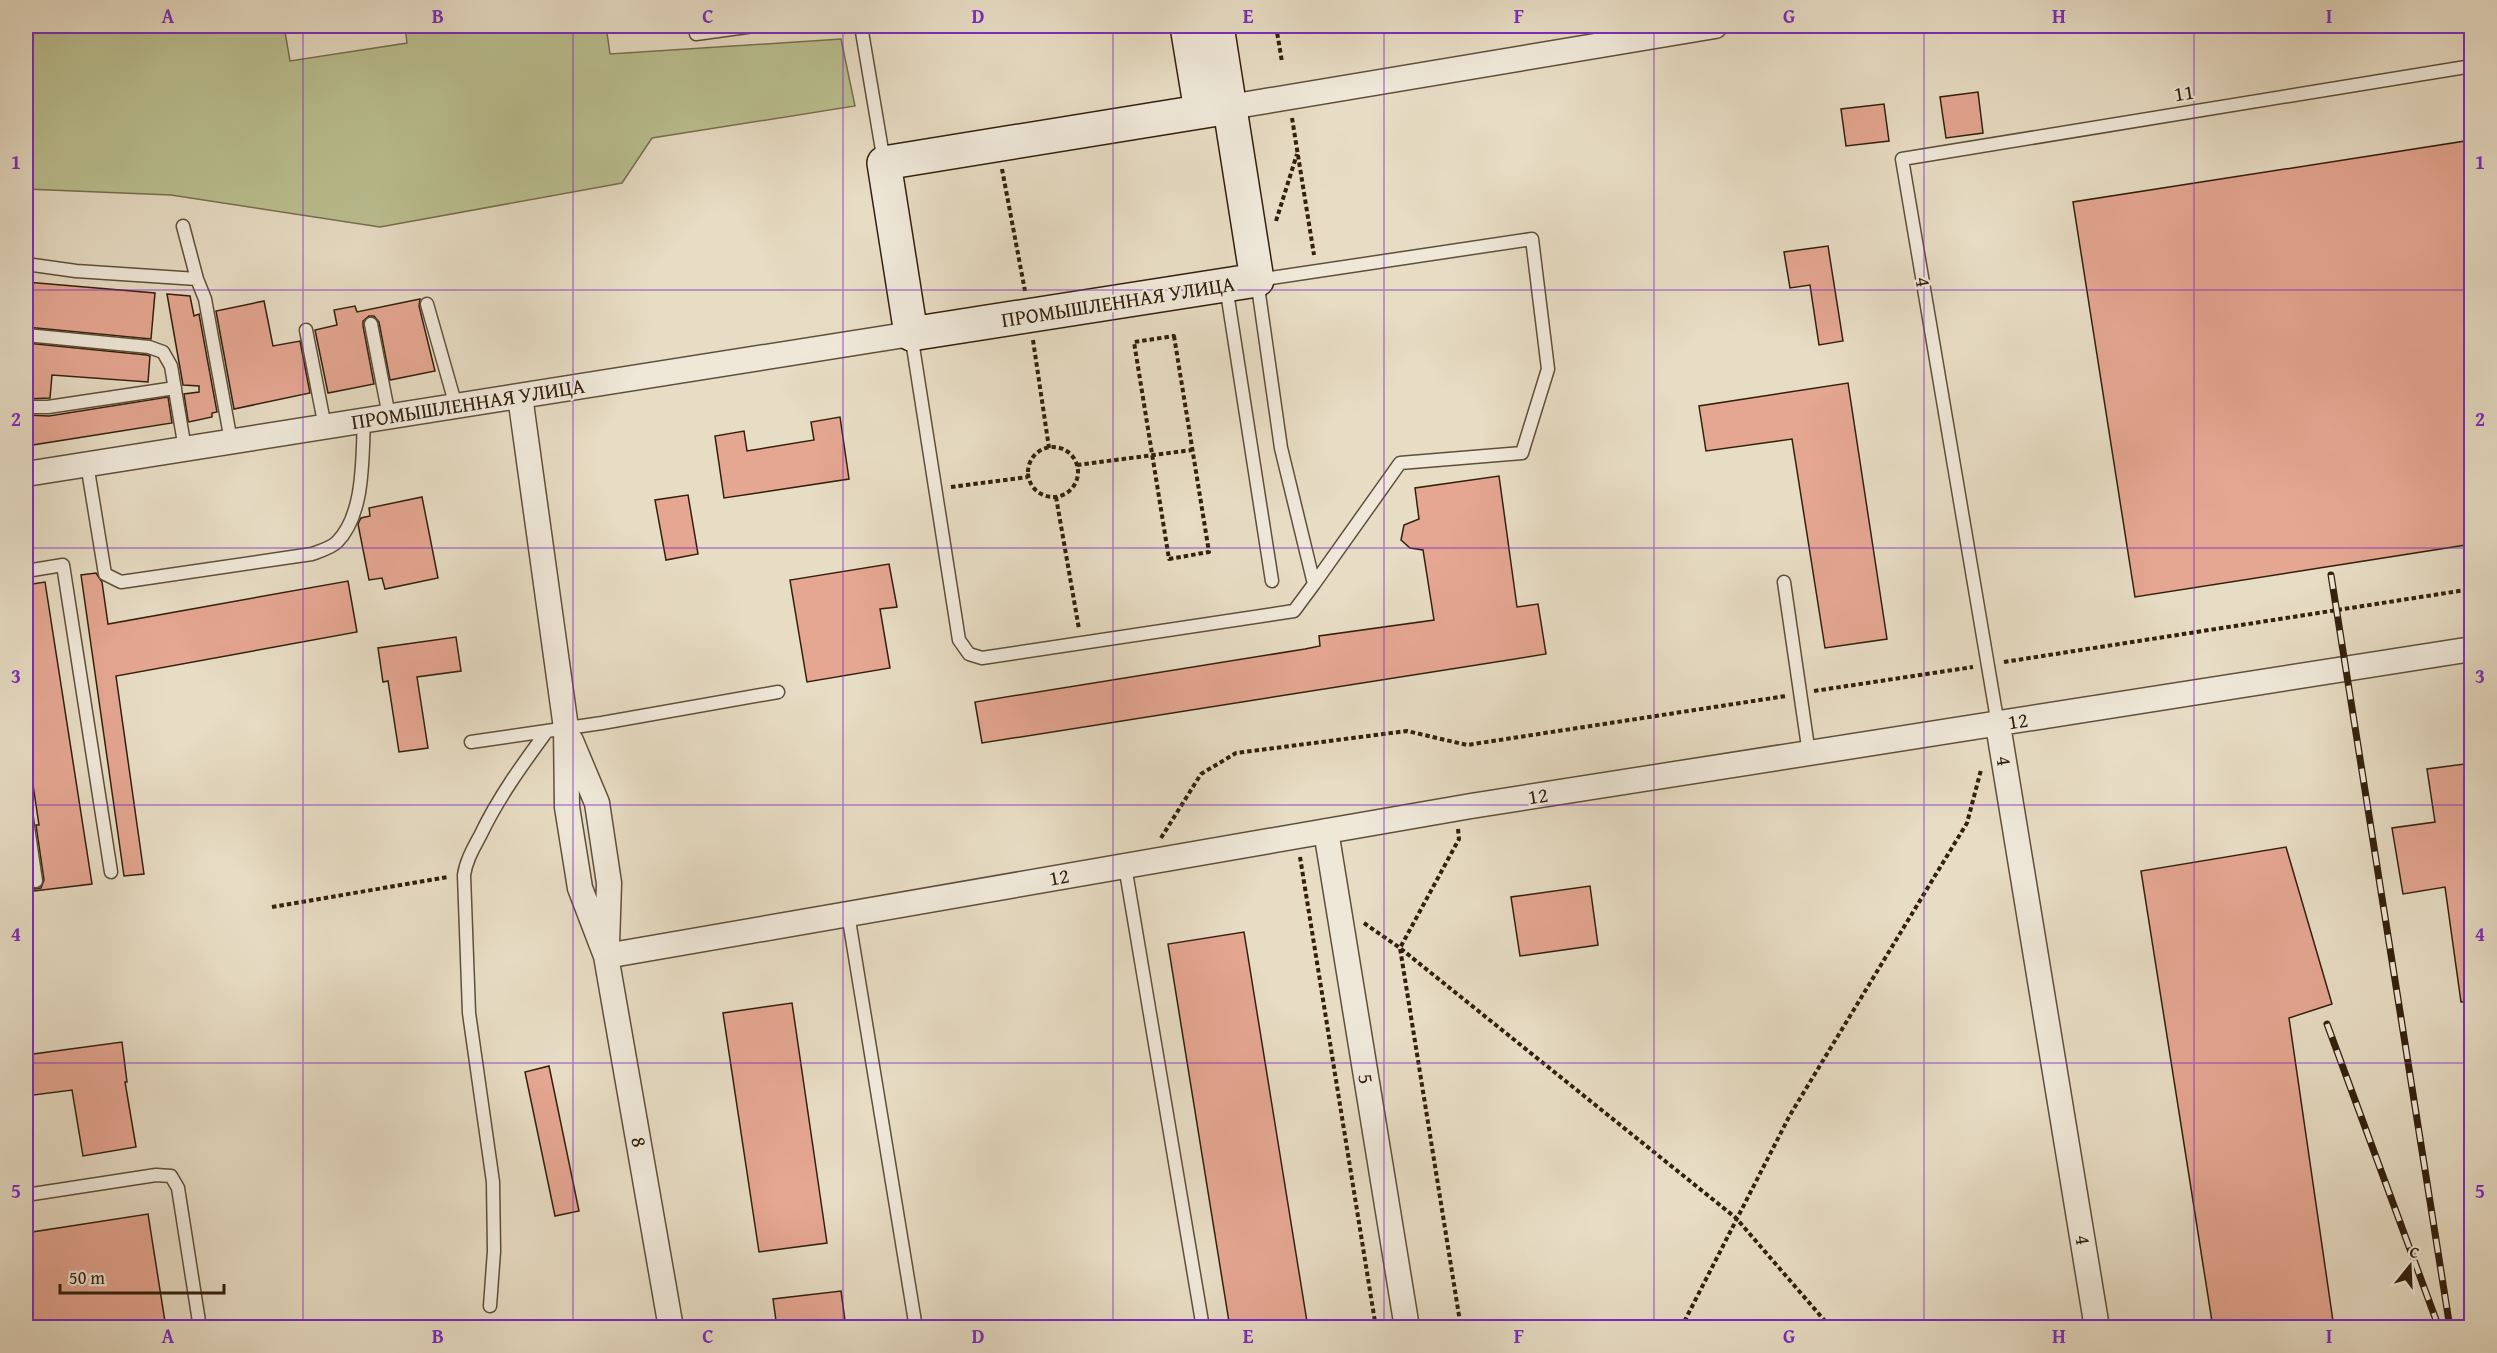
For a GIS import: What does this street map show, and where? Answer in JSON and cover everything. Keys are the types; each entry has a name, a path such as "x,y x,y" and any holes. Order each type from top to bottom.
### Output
{"street":[{"name":"ПРОМЫШЛЕННАЯ УЛИЦА","path":"1187,26 1216,109"},
{"name":"ПРОМЫШЛЕННАЯ УЛИЦА","path":"26,474 1242,282 1216,109 1217,26"},
{"path":"911,334 884,163 1715,26"},
{"name":"8","path":"520,396 556,729 580,888 606,956 671,1328"},
{"name":"12","path":"606,956 1456,809 2472,649"},
{"name":"4","path":"1998,725 2097,1328"},
{"name":"5","path":"1326,831 1407,1328"}],"lane":[{"path":"696,34 754,26"},
{"path":"861,26 884,163"},
{"name":"11","path":"1902,159 2472,66"},
{"name":"4","path":"1902,159 1998,725"},
{"path":"183,226 197,279 205,299 231,441"},
{"path":"911,334 958,640 969,654 982,658 1294,611 1400,463 1522,453 1548,369 1532,239 1242,282"},
{"path":"26,264 76,271 197,279"},
{"path":"1242,282 1272,581"},
{"path":"1242,282 1314,584"},
{"path":"427,304 456,406"},
{"path":"371,324 389,416"},
{"path":"306,330 325,426"},
{"path":"26,334 149,346 163,352 171,366 184,449"},
{"path":"26,407 48,407 175,388"},
{"path":"87,464 105,574 121,582 312,554 336,543 350,524 361,484 364,420"},
{"path":"26,571 63,565 111,872"},
{"path":"1784,582 1809,754"},
{"path":"471,742 778,692"},
{"path":"490,1306 494,1251 493,1182 469,1013 465,865 512,777 556,729"},
{"path":"26,813 36,881"},
{"path":"1135,864 1203,1328"},
{"path":"848,914 916,1328"},
{"path":"26,1195 156,1175 171,1176 178,1188 200,1328"}],"path":[{"path":"1276,26 1282,62"},
{"path":"1291,115 1316,271"},
{"path":"1274,227 1297,153"},
{"path":"1174,336 1209,552 1169,559 1152,456 1134,342 1174,336"},
{"path":"1056,447 1069,453 1077,465 1078,474 1071,489 1056,497 1049,497 1035,490 1028,477 1030,461 1035,455 1049,448 1056,447"},
{"path":"1077,465 1192,450"},
{"path":"935,489 1028,477"},
{"path":"1056,497 1082,643"},
{"path":"1998,663 2472,589"},
{"path":"1135,864 1201,774 1236,753 1407,731 1467,745 1975,667"},
{"path":"1681,1328 1790,1115 1967,823 1982,768"},
{"path":"1456,809 1458,839 1400,948 1461,1328"},
{"path":"1297,836 1376,1328"},
{"path":"272,907 464,875"},
{"path":"1337,904 1400,948 1736,1218 1830,1328"}],"green space":[{"path":"26,26 284,26 290,61 407,43 405,26 606,26 610,54 841,39 855,106 652,138 622,183 380,227 171,195 26,189"}],"building":[{"path":"1978,92 1983,133 1946,138 1940,97"},
{"path":"1884,104 1889,141 1846,146 1841,109"},
{"path":"2472,140 2472,544 2135,597 2073,202"},
{"path":"1828,246 1843,341 1819,345 1810,285 1790,288 1784,252"},
{"path":"26,282 155,293 151,339 26,327"},
{"path":"167,294 190,296 194,316 199,314 217,412 212,413 212,417 189,422 188,420 184,394 199,392 199,386 183,385"},
{"path":"420,299 419,306 435,371 390,380 379,322 374,316 369,316 363,321 363,326 374,384 328,393 315,330 337,325 334,310 355,306 357,312"},
{"path":"264,301 273,346 300,341 310,393 234,409 216,311"},
{"path":"26,343 147,355 150,356 148,382 52,375 50,398 26,399"},
{"path":"1848,383 1887,639 1825,648 1792,439 1706,451 1699,406"},
{"path":"168,397 172,423 26,446 26,415 49,416"},
{"path":"840,417 849,479 724,498 715,436 744,431 747,451 814,440 811,422"},
{"path":"1499,476 1517,607 1538,604 1546,654 982,743 975,702 1305,649 1320,646 1319,636 1434,620 1423,550 1410,548 1401,540 1404,525 1419,519 1415,488"},
{"path":"688,495 698,554 666,560 655,500"},
{"path":"422,497 438,578 385,589 382,578 369,580 358,524 361,518 370,516 369,508"},
{"path":"889,564 897,607 880,609 890,668 807,682 790,580"},
{"path":"96,573 102,582 108,624 348,581 357,632 116,676 144,874 124,876 81,575"},
{"path":"45,582 92,884 26,892 26,866 30,887 41,888 44,880 36,825 39,825 26,738 26,585"},
{"path":"456,637 461,671 417,677 428,748 399,752 388,681 383,682 378,648"},
{"path":"2472,763 2472,1001 2461,1002 2445,887 2403,894 2392,828 2435,822 2427,769"},
{"path":"2286,847 2332,1004 2289,1018 2334,1328 2213,1328 2141,871"},
{"path":"1590,886 1598,945 1520,956 1511,897"},
{"path":"1244,932 1308,1328 1230,1328 1168,944"},
{"path":"792,1003 827,1243 759,1252 723,1013"},
{"path":"122,1042 127,1082 125,1082 136,1147 83,1156 72,1090 26,1096 26,1055"},
{"path":"549,1066 579,1211 555,1216 525,1072"},
{"path":"148,1214 166,1328 26,1328 26,1233"},
{"path":"841,1291 846,1328 777,1328 773,1299"}],"railway":[{"path":"2331,575 2450,1328"},
{"path":"2327,1024 2439,1328"}]}
